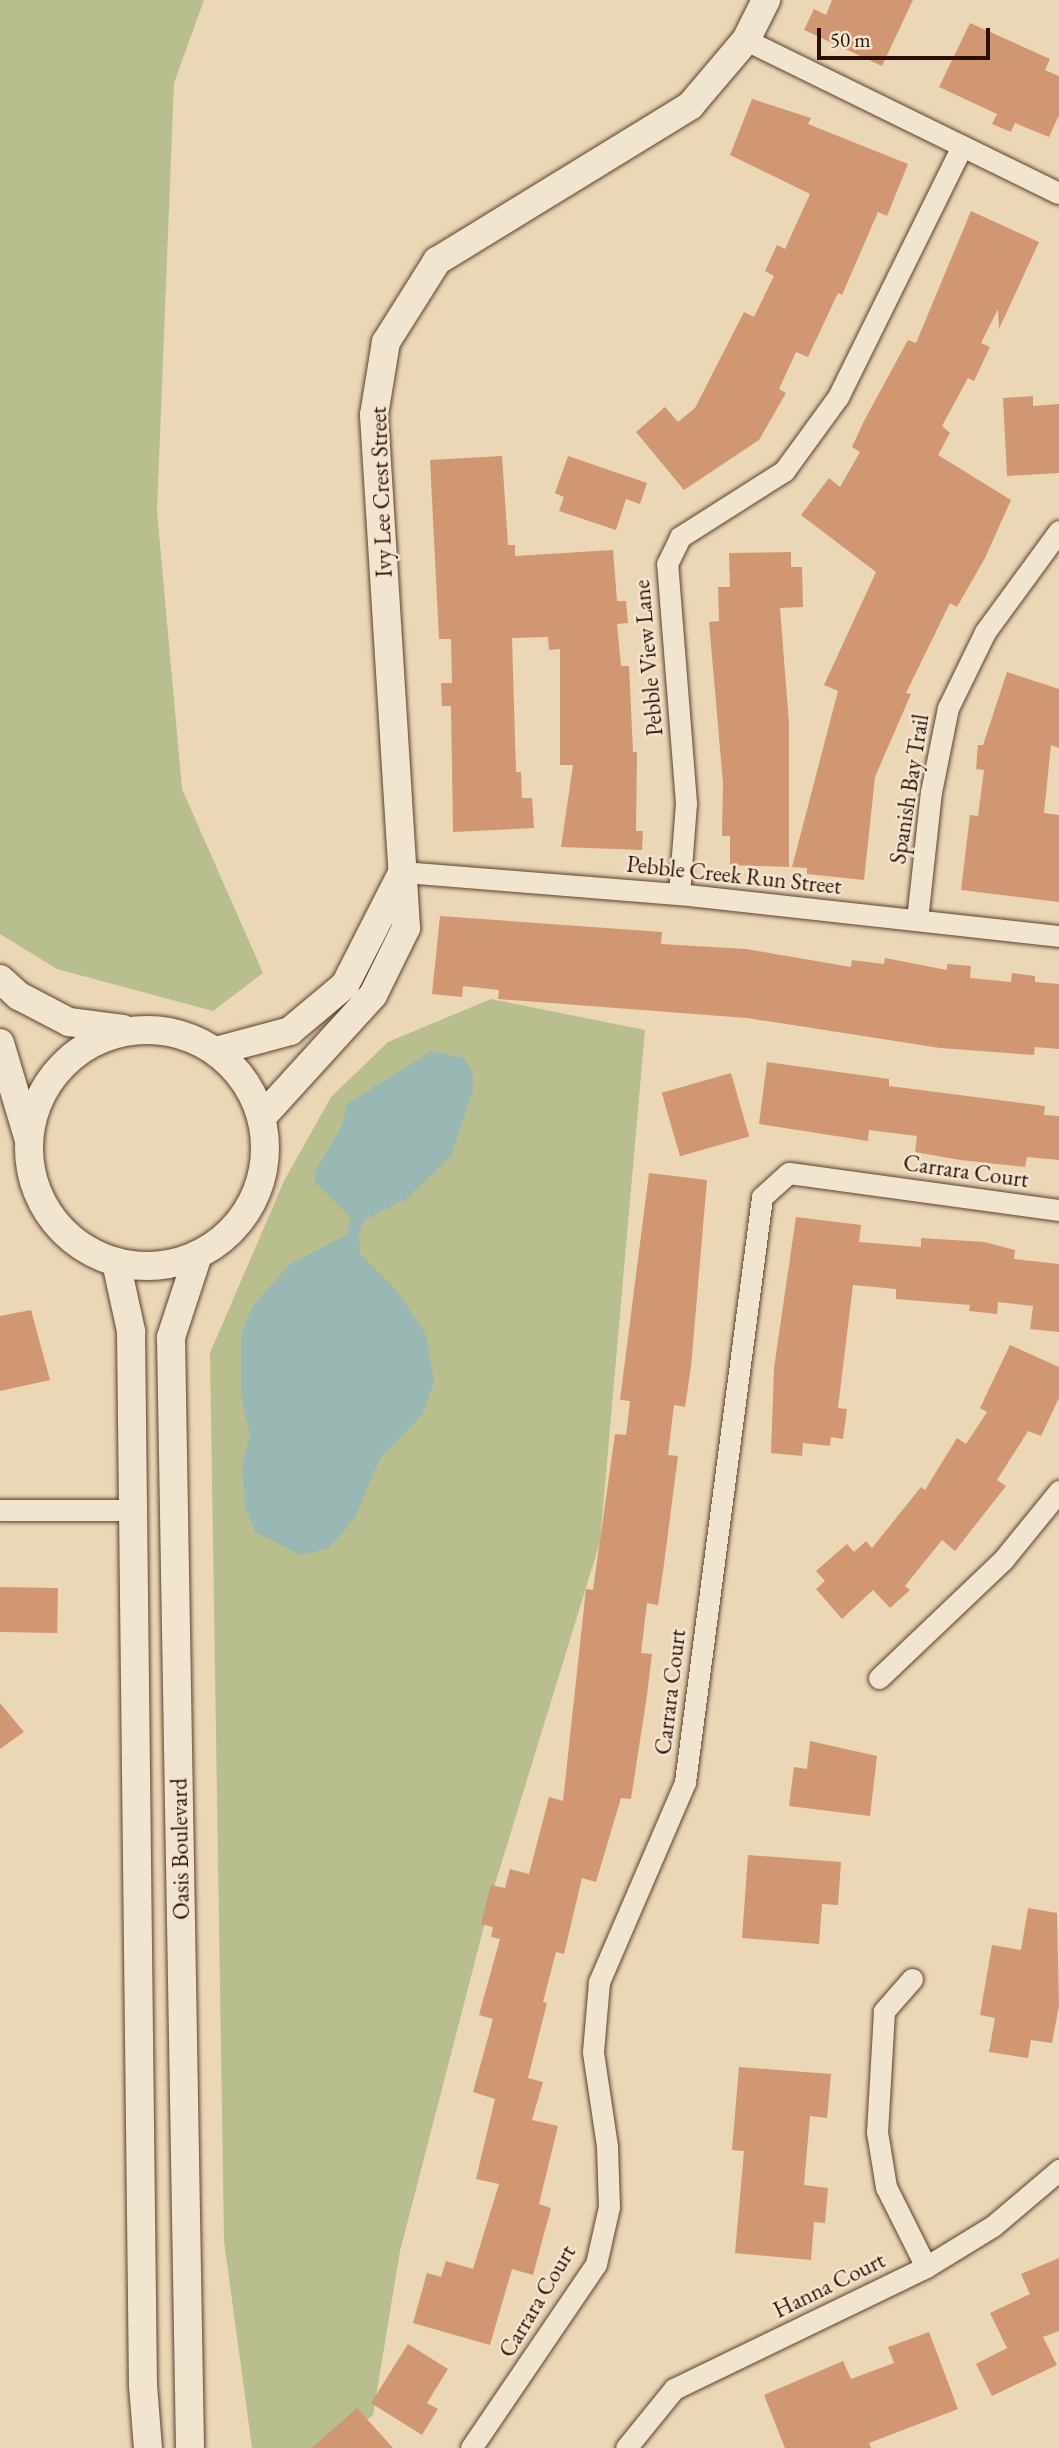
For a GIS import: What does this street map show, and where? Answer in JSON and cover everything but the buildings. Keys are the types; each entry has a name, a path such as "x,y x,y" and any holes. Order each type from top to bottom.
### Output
{"main road":[{"name":"Ivy Lee Crest Street","path":"262,1117 373,995 406,928 374,415 386,342 437,261 690,106 746,40 766,0"},
{"path":"216,1051 290,1031 345,985 402,872"},
{"path":"0,979 19,996 69,1022 164,1031 216,1051 245,1080 262,1117 266,1158 255,1198 232,1232 198,1255 157,1265 116,1262 78,1245 49,1216 32,1178 29,1138 0,1044"},
{"path":"29,1138 39,1098 63,1065 96,1041 136,1030"},
{"name":"Oasis Boulevard","path":"190,2448 171,1337 198,1255"},
{"name":"Oasis Boulevard","path":"116,1262 131,1331 143,2385 148,2448"}],"street":[{"path":"746,40 1059,193"},
{"name":"Pebble View Lane","path":"678,894 687,803 667,565 680,537 784,471 838,397 962,146"},
{"name":"Spanish Bay Trail","path":"917,920 931,792 948,708 985,632 1059,531"},
{"name":"Pebble Creek Run Street","path":"402,872 678,894 1059,936"},
{"name":"Carrara Court","path":"471,2448 596,2264 609,2207 607,2146 593,2052 599,1982 685,1782 762,1197 789,1173 1059,1210"},
{"path":"879,1678 1003,1560 1059,1492"},
{"path":"0,1510 133,1510"},
{"path":"912,1979 884,2011 877,2132 886,2187 926,2267"},
{"name":"Hanna Court","path":"626,2448 674,2389 926,2267 993,2226 1059,2170"}],"green space":[{"path":"0,0 204,0 174,83 157,511 182,789 263,973 213,1011 57,969 0,934"},
{"path":"491,999 645,1030 600,1542 495,1884 400,2251 373,2415 332,2448 252,2448 224,2241 210,1353 284,1181 331,1097 388,1042"}],"water":[{"path":"432,1051 464,1058 472,1072 473,1090 451,1156 408,1198 364,1220 359,1235 360,1254 397,1291 426,1335 434,1381 423,1414 381,1457 354,1519 329,1548 301,1555 255,1532 245,1506 242,1466 250,1436 241,1395 241,1336 252,1307 290,1264 346,1235 351,1217 316,1183 315,1171 342,1126 347,1104"}]}
